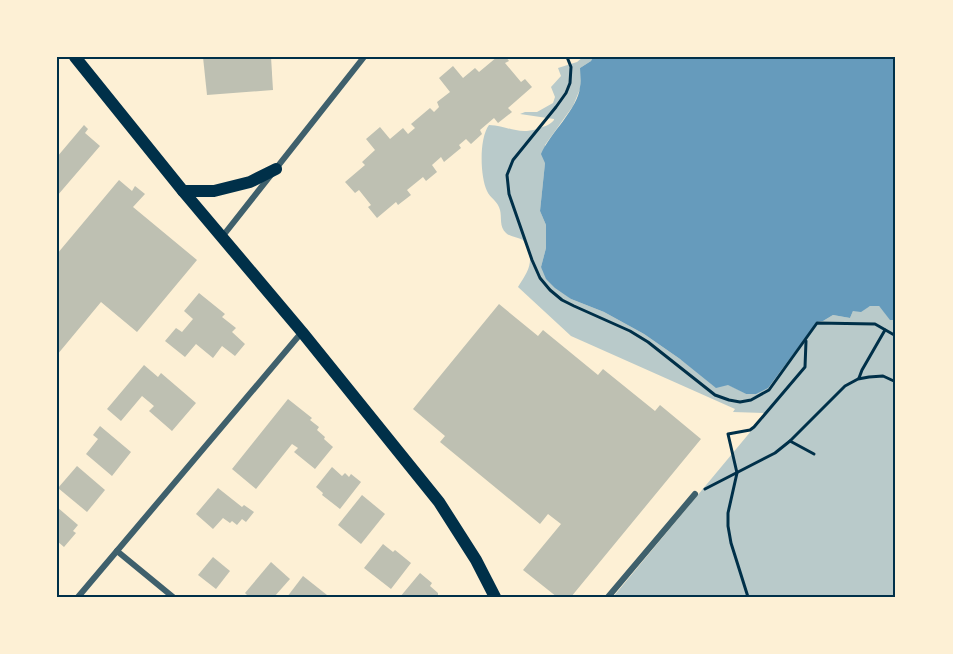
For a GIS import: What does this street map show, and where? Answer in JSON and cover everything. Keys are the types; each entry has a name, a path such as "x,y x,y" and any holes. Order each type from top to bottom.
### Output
{"main road":[{"path":"75,57 439,502 476,560 495,597"},
{"path":"183,191 214,191 250,182 276,169"}],"street":[{"path":"222,237 364,57"},
{"path":"78,597 302,332"},
{"path":"608,597 694,494"},
{"path":"117,550 173,597"}],"path":[{"path":"567,57 571,67 570,83 566,93 513,159 507,175 509,194 532,260 540,278 550,290 562,300 630,331 648,342 715,395 740,402 751,400 770,390 817,323 875,324 896,336"},
{"path":"858,379 885,330"},
{"path":"748,597 728,526 728,513 737,472 728,434 750,430 754,427 805,367 806,339"},
{"path":"694,494 775,453 845,386 858,379 883,376 896,382"},
{"path":"790,441 814,454"}],"shaded area":[{"path":"583,57 593,57 580,68 580,89 573,106 545,145 540,211 546,225 546,248 541,267 571,299 604,312 644,334 680,359 746,394 817,322 833,315 850,318 853,311 870,306 879,306 890,319 896,320 896,597 613,597 766,413 733,412 735,409 571,336 518,287 528,270 529,253 523,240 504,231 499,207 487,191 482,167 483,139 489,125 530,131 552,122 554,119 520,114 537,112 553,103 555,97 551,87 561,76 558,68 577,62"}],"water":[{"path":"593,57 896,57 896,320 890,320 879,306 870,306 861,312 853,311 850,318 833,315 817,322 768,388 756,394 746,394 728,385 716,388 644,334 604,312 571,299 555,288 546,279 541,267 546,248 546,225 540,211 545,163 541,154 574,104 580,87 580,68"}],"building":[{"path":"203,57 271,57 273,90 207,95"},
{"path":"497,57 506,57 509,61 505,63 521,82 525,79 532,87 508,108 512,112 498,123 494,118 480,130 482,134 471,144 466,139 459,145 461,148 444,162 441,157 432,165 437,172 426,181 423,177 407,190 411,195 398,205 396,202 377,218 368,207 371,205 359,190 355,193 345,182 365,165 362,162 375,150 366,139 380,127 390,139 403,128 408,134 415,128 411,124 430,108 434,112 439,107 437,102 450,92 439,78 453,66 463,78 475,68 479,72"},
{"path":"84,125 88,129 85,133 100,146 57,196 57,157"},
{"path":"119,180 132,191 135,186 145,194 133,207 197,260 137,332 101,302 57,355 57,254"},
{"path":"199,293 225,314 222,317 236,328 232,332 245,344 235,356 222,346 213,358 196,344 185,357 165,341 176,328 182,332 193,319 184,311"},
{"path":"499,304 538,336 543,330 598,375 603,369 655,411 660,405 701,439 571,597 557,597 523,570 561,524 548,514 540,524 440,442 445,436 413,409"},
{"path":"144,365 158,377 161,373 196,403 172,431 149,411 154,406 142,396 121,421 107,409"},
{"path":"288,399 312,418 310,420 319,427 317,430 333,447 315,469 294,452 298,448 292,444 256,489 232,469"},
{"path":"100,426 131,452 112,476 86,454 98,439 93,435"},
{"path":"77,466 105,490 87,512 58,488"},
{"path":"332,467 342,476 345,473 349,477 351,474 361,482 340,509 322,495 323,493 316,487"},
{"path":"218,488 242,507 244,505 254,512 246,522 242,519 237,525 223,518 213,529 196,514"},
{"path":"362,495 385,514 361,544 338,525"},
{"path":"57,507 78,525 73,531 76,533 64,547 57,541"},
{"path":"383,544 411,563 391,589 364,568"},
{"path":"213,557 230,571 216,589 198,575"},
{"path":"271,562 290,579 274,597 249,597 245,593"},
{"path":"420,573 432,583 430,586 438,593 438,597 400,597"},
{"path":"303,576 327,595 325,597 287,597"}]}
